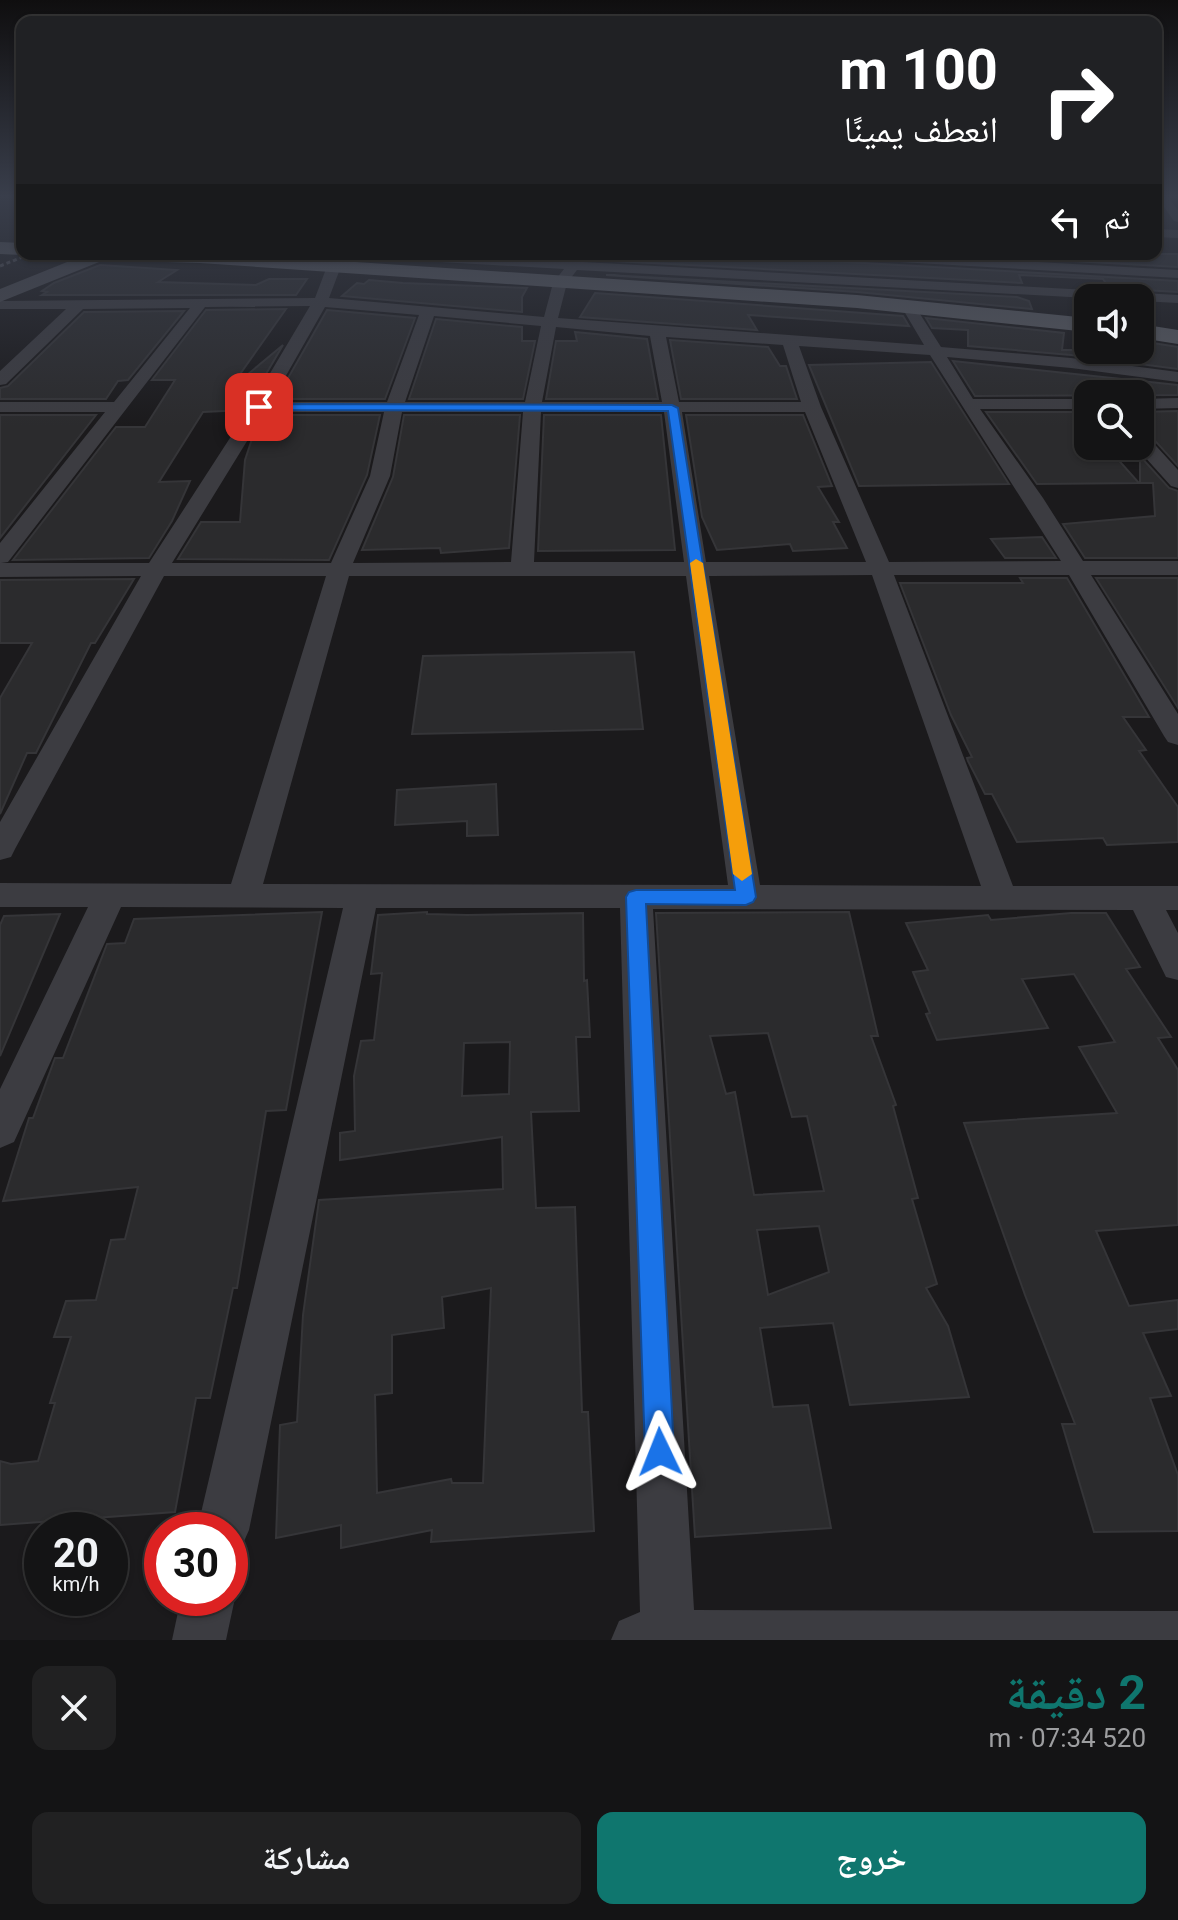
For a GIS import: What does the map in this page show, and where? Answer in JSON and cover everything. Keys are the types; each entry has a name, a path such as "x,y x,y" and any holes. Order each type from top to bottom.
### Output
{"main road":[{"path":"515,274 570,275 1074,324"},
{"path":"1154,333 1178,337"}],"street":[{"path":"0,296 54,274"},
{"path":"0,849 156,570 259,407 320,302 341,274"},
{"path":"772,274 1178,299"},
{"path":"880,304 881,274"},
{"path":"522,570 533,408 548,322 570,275"},
{"path":"0,305 320,302 657,332 935,351 1071,363 1178,377"},
{"path":"0,557 201,303"},
{"path":"0,380 78,305"},
{"path":"908,306 1076,568 1178,736"},
{"path":"243,897 339,570 380,476 394,408 428,311"},
{"path":"657,332 672,408 746,897"},
{"path":"789,341 812,407 881,570 1002,898"},
{"path":"1071,363 1086,380"},
{"path":"1154,404 1178,403"},
{"path":"968,404 1074,404"},
{"path":"0,407 116,407"},
{"path":"259,407 812,407"},
{"path":"1154,455 1178,482"},
{"path":"0,570 1178,568"},
{"path":"0,895 1178,898"},
{"path":"0,1130 110,896"},
{"path":"227,1512 362,897"},
{"path":"636,897 653,1638 1178,1638"},
{"path":"1144,898 1178,967"},
{"path":"199,1640 204,1616"}],"building":[{"path":"78,274 171,274 158,282 256,285 269,279 307,279 296,295 42,295 47,292 42,291"},
{"path":"847,274 1048,274 1178,281 1178,292 1154,291 1154,284 1106,284 1103,279 1019,275 1022,283"},
{"path":"606,275 1017,297 1029,301 1032,309 857,292"},
{"path":"369,280 527,288 522,297 522,312 342,296 357,283 364,284"},
{"path":"595,293 903,316 909,326 748,315 757,330 580,317"},
{"path":"286,309 238,377 241,380 283,345 245,410 203,412 159,482 190,481 172,521 149,558 13,560 116,427 145,427 175,380 152,380 206,310"},
{"path":"327,310 415,318 385,399 276,399"},
{"path":"184,311 128,380 118,381 106,399 0,399 0,388 8,386 84,312"},
{"path":"926,318 1064,333 1062,350 1074,350 1074,355 968,346 968,330 932,328"},
{"path":"436,319 522,327 522,341 535,341 523,399 409,399"},
{"path":"575,332 647,339 658,399 546,399 556,341 577,341"},
{"path":"670,340 768,347 780,366 786,366 797,399 681,399"},
{"path":"1154,343 1178,347 1178,369 1140,364 1154,364"},
{"path":"953,361 1131,380 1074,380 1074,396 975,396"},
{"path":"931,362 1009,484 859,486 809,365"},
{"path":"1154,382 1178,385 1178,395 1154,395"},
{"path":"1178,411 1178,466 1154,440 1154,412"},
{"path":"986,412 1074,412 1074,460 1118,460 1139,483 1037,484"},
{"path":"0,415 96,415 0,538"},
{"path":"267,415 380,415 367,475 329,560 178,559 201,522 240,522 245,460 252,439"},
{"path":"404,415 520,415 509,548 441,553 440,548 362,550 393,477"},
{"path":"544,415 661,415 675,550 538,551"},
{"path":"686,415 803,415 832,486 818,487 839,522 833,522 847,548 793,551 790,544 717,550 702,517"},
{"path":"1140,460 1144,460 1169,488 1178,491 1178,558 1085,558 1063,524 1155,516 1153,483 1140,483"},
{"path":"1042,537 1056,558 1005,558 991,539"},
{"path":"1020,578 1067,578 1149,717 1123,717 1146,750 1139,751 1178,807 1178,842 1107,845 1103,838 1017,842 992,794 985,794 968,761 967,758 972,757 951,715 900,583 1023,583"},
{"path":"1096,578 1178,578 1178,708"},
{"path":"134,579 95,643 91,643 36,753 27,753 0,814 0,698 32,643 0,643 0,580"},
{"path":"634,652 643,729 412,734 423,656"},
{"path":"496,784 498,835 467,836 467,821 395,825 397,790"},
{"path":"322,912 286,1110 266,1111 237,1288 233,1288 210,1398 196,1398 175,1512 128,1515 128,1512 24,1512 24,1523 0,1525 0,1461 11,1464 38,1461 55,1403 50,1403 71,1337 54,1337 66,1301 96,1300 111,1240 125,1239 138,1187 3,1201 29,1118 33,1118 55,1058 63,1058 107,944 125,943 134,919"},
{"path":"427,912 467,915 583,913 584,981 587,980 590,1037 576,1037 579,1111 531,1112 536,1208 575,1207 582,1412 588,1412 594,1531 431,1542 432,1530 341,1548 341,1525 276,1538 280,1425 297,1422 303,1315 319,1200 503,1189 502,1137 340,1160 340,1133 355,1131 354,1076 361,1041 374,1040 382,973 371,974 378,915","holes":["510,1042 509,1094 462,1096 464,1043","491,1288 483,1483 452,1483 451,1479 377,1493 375,1395 392,1393 392,1335 444,1328 442,1297"]},
{"path":"849,912 878,1036 871,1036 896,1105 893,1106 918,1198 912,1199 937,1284 926,1288 948,1326 969,1397 850,1405 833,1323 760,1328 773,1407 808,1405 831,1528 695,1537 656,913","holes":["768,1033 792,1117 807,1116 824,1191 754,1195 735,1092 726,1094 710,1036","819,1226 829,1272 768,1295 757,1230"]},
{"path":"1106,913 1140,967 1126,969 1171,1037 1158,1038 1178,1070 1178,1225 1096,1231 1129,1306 1178,1300 1178,1329 1143,1333 1171,1396 1150,1398 1178,1475 1178,1531 1094,1532 1062,1424 1075,1424 964,1123 1117,1113 1079,1047 1115,1042 1074,974 1022,979 1048,1028 937,1040 913,972 928,970 906,923 988,915 991,920"},
{"path":"60,914 0,1056 0,925 4,916"}],"slow traffic":[{"path":"696,563 742,874"}],"route":[{"path":"259,407 672,408 746,897 636,897 660,1452"}]}
